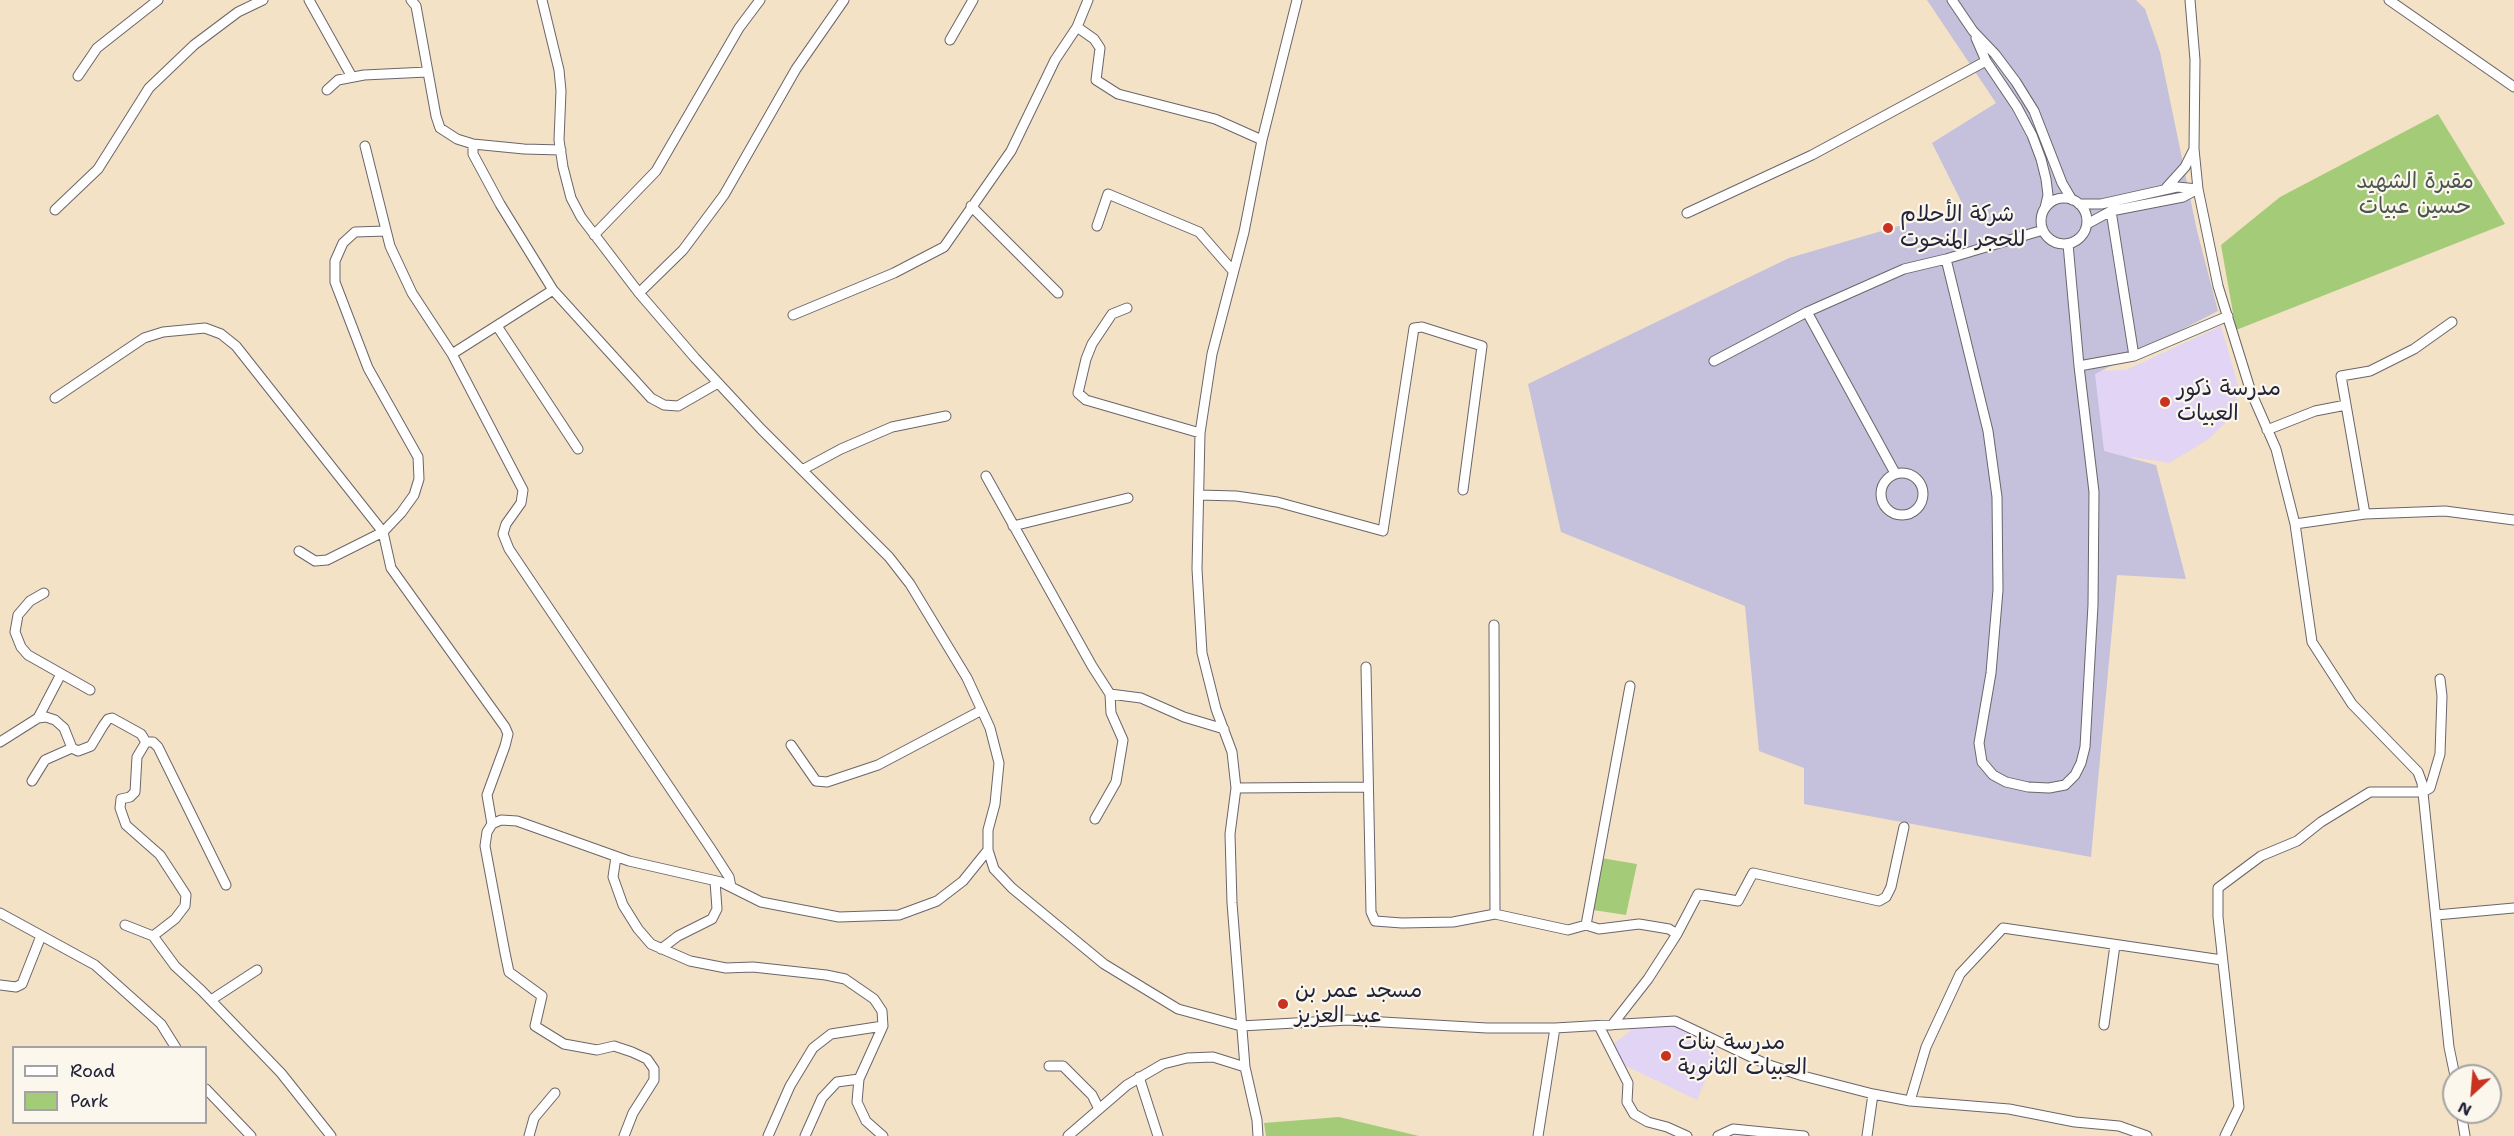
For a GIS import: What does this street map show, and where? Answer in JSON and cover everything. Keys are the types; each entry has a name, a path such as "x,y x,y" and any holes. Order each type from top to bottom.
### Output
{"street":[{"path":"78,76 97,48 158,0"},
{"path":"55,210 98,169 150,88 194,45 238,12 263,0"},
{"path":"309,0 352,77"},
{"path":"411,0 416,6 427,72 440,128 457,139 473,144 561,150"},
{"path":"542,0 559,70 561,150 571,198 581,217 639,293 718,383 889,556 910,584 967,678 990,728 999,763 995,804 988,830 988,850 994,868 1012,888 1104,964 1178,1009 1241,1026 1348,1020 1487,1028 1555,1028 1675,1021 1766,1064 1803,1077 1910,1101 2009,1109 2076,1122 2119,1126 2146,1136"},
{"path":"594,235 656,171 739,28 760,0"},
{"path":"639,293 683,250 723,195 796,69 844,0"},
{"path":"950,39 973,0"},
{"path":"793,315 894,273 944,247 1011,151 1055,60 1077,27 1088,0"},
{"path":"1258,1136 1257,1120 1245,1067 1232,903 1230,834 1236,788 1232,752 1216,709 1202,653 1197,569 1200,433 1212,354 1244,232 1262,140 1297,0"},
{"path":"1952,0 1973,31 1995,54 2034,111 2062,183 2075,202 2084,209 2087,224 2081,237 2068,244 2053,241 2043,230 2041,223 2048,195 2038,151 2017,107 1986,62 1973,31"},
{"path":"2190,0 2195,60 2194,149 2198,189 2218,286 2251,392 2276,449 2295,524 2312,642 2352,704 2418,772 2424,792 2453,1064"},
{"path":"2389,0 2514,87"},
{"path":"1077,27 1094,39 1100,48 1096,80 1118,94 1215,119 1262,140"},
{"path":"1688,213 1812,155 1986,62"},
{"path":"327,90 338,80 352,77 427,72"},
{"path":"473,144 473,154 500,204 553,290 651,398 664,405 678,406 718,383"},
{"path":"365,146 390,246 412,292 452,354 523,490 521,503 506,524 503,534 509,549 711,849 729,877 731,887"},
{"path":"2164,190 2186,167 2194,149"},
{"path":"2045,208 2057,200 2101,204 2177,187 2198,189"},
{"path":"2087,224 2111,211 2182,196 2198,189"},
{"path":"1097,226 1108,194 1199,232 1233,271"},
{"path":"971,207 1058,294"},
{"path":"2111,211 2133,356"},
{"path":"1714,360 1807,312 1904,269 2043,230"},
{"path":"298,550 315,561 327,560 383,532 414,495 419,480 418,457 368,368 335,282 335,261 343,243 355,232 386,231"},
{"path":"1946,259 1988,431 1997,497 1998,590 1991,672 1980,743 1982,762 1993,775 2006,782 2028,787 2049,788 2066,785 2078,769 2085,747 2093,605 2094,492 2068,244"},
{"path":"452,354 553,290"},
{"path":"1127,308 1112,314 1092,344 1078,393 1086,400 1200,433"},
{"path":"1807,312 1895,473"},
{"path":"2079,366 2133,356 2228,316"},
{"path":"2365,514 2341,376 2370,370 2414,349 2452,322"},
{"path":"497,326 578,449"},
{"path":"1199,495 1236,496 1277,501 1383,531 1414,328 1422,327 1482,346 1463,490"},
{"path":"55,398 144,338 163,332 205,328 221,334 236,346 383,532 391,568 505,727 508,734 487,795 492,824"},
{"path":"2267,430 2315,411 2346,405"},
{"path":"802,470 841,448 892,427 946,416"},
{"path":"1895,473 1909,473 1916,477 1923,488 1922,502 1912,513 1898,515 1882,502 1881,488 1884,481 1895,473"},
{"path":"986,476 1092,666 1110,694 1111,713 1123,740 1116,782 1095,819"},
{"path":"1013,525 1128,498"},
{"path":"2295,524 2365,514 2445,511 2514,520"},
{"path":"44,593 30,601 18,615 15,632 21,647 28,655 90,690"},
{"path":"1494,625 1495,914"},
{"path":"1366,667 1371,912 1375,921 1452,922 1495,914 1568,930 1586,925 1599,929 1639,924 1669,928 1677,934"},
{"path":"38,718 61,674"},
{"path":"2225,1136 2239,1107 2222,960 2218,888 2245,866 2297,840 2321,822 2370,792 2424,792 2430,788 2440,754 2442,696 2440,679"},
{"path":"1586,925 1630,687"},
{"path":"1110,694 1141,698 1184,717 1224,729"},
{"path":"791,745 816,781 827,782 878,765 982,710"},
{"path":"0,742 38,718 46,717 55,720 64,728 72,748 78,751 86,750 91,746 108,719 112,718 141,734 146,742"},
{"path":"146,742 153,742 158,747 226,885"},
{"path":"146,742 137,757 135,792 130,797 122,799 120,808 126,825 160,855 186,895 185,906 176,919 153,936"},
{"path":"32,781 45,760 72,748"},
{"path":"1236,788 1368,788"},
{"path":"624,1136 633,1113 654,1080 654,1069 647,1059 632,1052 614,1046 597,1050 564,1044 535,1026 542,996 509,972 485,846 487,831 492,824 501,820 517,821 616,857 716,881 761,902 839,917 899,915 937,902 963,881 988,850"},
{"path":"1612,1025 1648,979 1677,934 1698,894 1738,901 1753,873 1879,901 1886,897 1904,827"},
{"path":"616,857 613,878 623,905 638,929 651,944 690,961 726,968 753,967 844,979 874,999 882,1011 883,1026 859,1079 857,1102 866,1121 883,1136"},
{"path":"661,949 678,936 712,919 717,909 716,881"},
{"path":"2436,915 2514,908"},
{"path":"0,913 94,965 161,1024 175,1046"},
{"path":"124,925 153,936 175,966 211,1000 280,1073 330,1136"},
{"path":"1910,1101 1926,1047 1960,974 2003,928 2222,960"},
{"path":"0,985 16,987 22,984 41,936"},
{"path":"2104,1025 2115,945"},
{"path":"211,1000 256,970"},
{"path":"768,1136 790,1086 813,1047 831,1034 883,1026"},
{"path":"1599,1026 1628,1083 1627,1102 1634,1114 1648,1122 1687,1136"},
{"path":"1538,1136 1555,1028"},
{"path":"1068,1136 1139,1077 1163,1064 1187,1058 1213,1058 1245,1067"},
{"path":"1049,1066 1063,1066 1092,1095 1099,1109"},
{"path":"1139,1077 1158,1136"},
{"path":"805,1136 822,1098 837,1082 859,1079"},
{"path":"207,1090 250,1136"},
{"path":"529,1136 534,1118 555,1093"},
{"path":"1867,1136 1873,1094"},
{"path":"1718,1136 1733,1129 1804,1136"}],"shaded area":[{"path":"1927,0 2136,0 2145,9 2160,52 2197,231 2218,311 2095,374 2104,451 2156,465 2186,579 2117,575 2091,857 1804,804 1804,768 1759,751 1745,606 1561,532 1528,384 1789,258 1964,207 1932,143 1996,103"},
{"name":"مدرسة ذكور العبيات","path":"2221,326 2239,389 2233,415 2209,439 2169,463 2133,457 2099,460 2091,371 2126,370"},
{"name":"مدرسة بنات العبيات الثانوية","path":"1672,1025 1718,1050 1697,1100 1620,1063 1612,1045 1633,1029"}],"green space":[{"name":"مقبرة الشهيد حسين عبيات","path":"2438,114 2505,224 2236,330 2221,245 2280,197"},
{"path":"1601,858 1637,864 1626,915 1593,910"},
{"path":"1339,1117 1419,1136 1266,1136 1264,1123"}],"place":[{"name":"شركة الأحلام للحجر المنحوت","path":"1888,228"},
{"name":"مدرسة ذكور العبيات","path":"2165,402"},
{"name":"مسجد عمر بن عبد العزيز","path":"1283,1004"},
{"name":"مدرسة بنات العبيات الثانوية","path":"1666,1056"}]}
